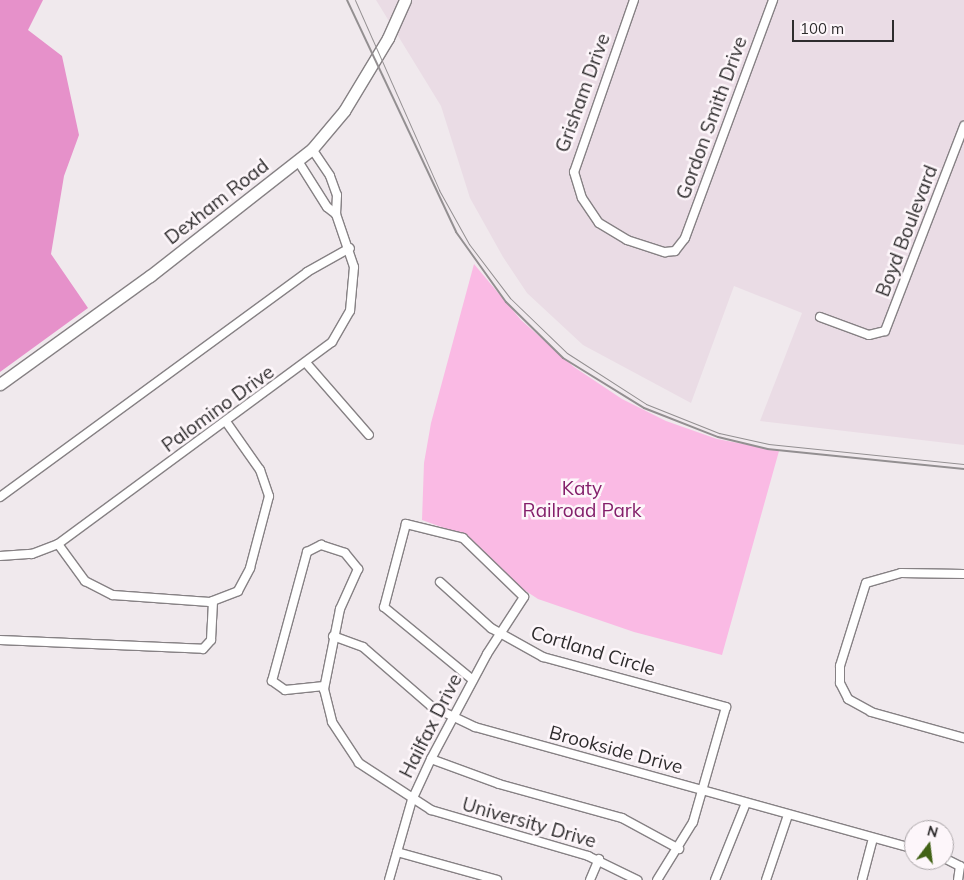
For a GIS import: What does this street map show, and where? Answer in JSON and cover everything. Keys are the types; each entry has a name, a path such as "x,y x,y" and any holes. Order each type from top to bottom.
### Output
{"street":[{"name":"Dexham Road","path":"0,384 312,149 344,111 388,38 405,0"},
{"name":"Grisham Drive","path":"634,0 574,172 582,198 607,229 665,252 680,247"},
{"name":"Gordon Smith Drive","path":"680,247 773,0"},
{"name":"Boyd Boulevard","path":"820,317 869,335 880,335 888,324 964,126"},
{"name":"Palomino Drive","path":"0,556 32,554 58,544 227,423 307,364 332,342 350,311 355,283 350,248 336,214 335,189 312,149"},
{"name":"Palomino Drive","path":"298,161 327,207 336,214"},
{"path":"0,496 307,272 350,248"},
{"path":"307,364 369,435"},
{"path":"58,544 85,580 113,595 214,601 243,586 269,496 260,470 227,423"},
{"name":"Hailfax Drive","path":"389,880 412,800 451,717 524,597 463,538 418,524 403,528 384,607 472,680"},
{"path":"321,545 345,553 358,569 346,588 333,636 324,686 285,690 272,681 307,552 321,545"},
{"path":"964,574 901,572 866,583 840,666 840,683 848,699 871,712 964,738"},
{"name":"Cortland Circle","path":"440,582 500,634 543,657 726,707 702,790"},
{"path":"0,640 203,648 211,640 214,601"},
{"name":"Brookside Drive","path":"333,636 363,647 417,695 451,717 496,735 702,790 904,847"},
{"name":"University Drive","path":"324,686 332,722 350,752 377,778 412,800 467,824 598,860 637,880"},
{"path":"431,759 499,784 622,818 679,849"},
{"path":"657,880 679,849 702,790"},
{"path":"715,880 746,803"},
{"path":"766,880 788,815"},
{"path":"862,880 873,838"},
{"path":"397,852 497,880"},
{"path":"590,880 598,860"},
{"path":"954,861 960,866 958,880"}],"shaded area":[{"path":"0,0 43,0 28,30 62,56 79,135 64,176 51,254 88,308 0,372"},
{"path":"376,0 964,0 964,445 760,421 802,313 734,286 691,403 583,345 527,293 503,257 470,198 441,106"}],"green space":[{"name":"Katy Railroad Park","path":"474,264 521,320 574,367 622,399 666,421 717,439 779,451 722,655 634,632 538,599 500,574 461,534 422,520 424,463 431,423"}],"tram line":[{"path":"355,0 439,190 469,244 510,298 567,353 646,404 719,433 769,444 964,464"}],"railway":[{"path":"347,0 456,232 506,302 563,358 644,408 718,437 768,449 964,469"}]}
